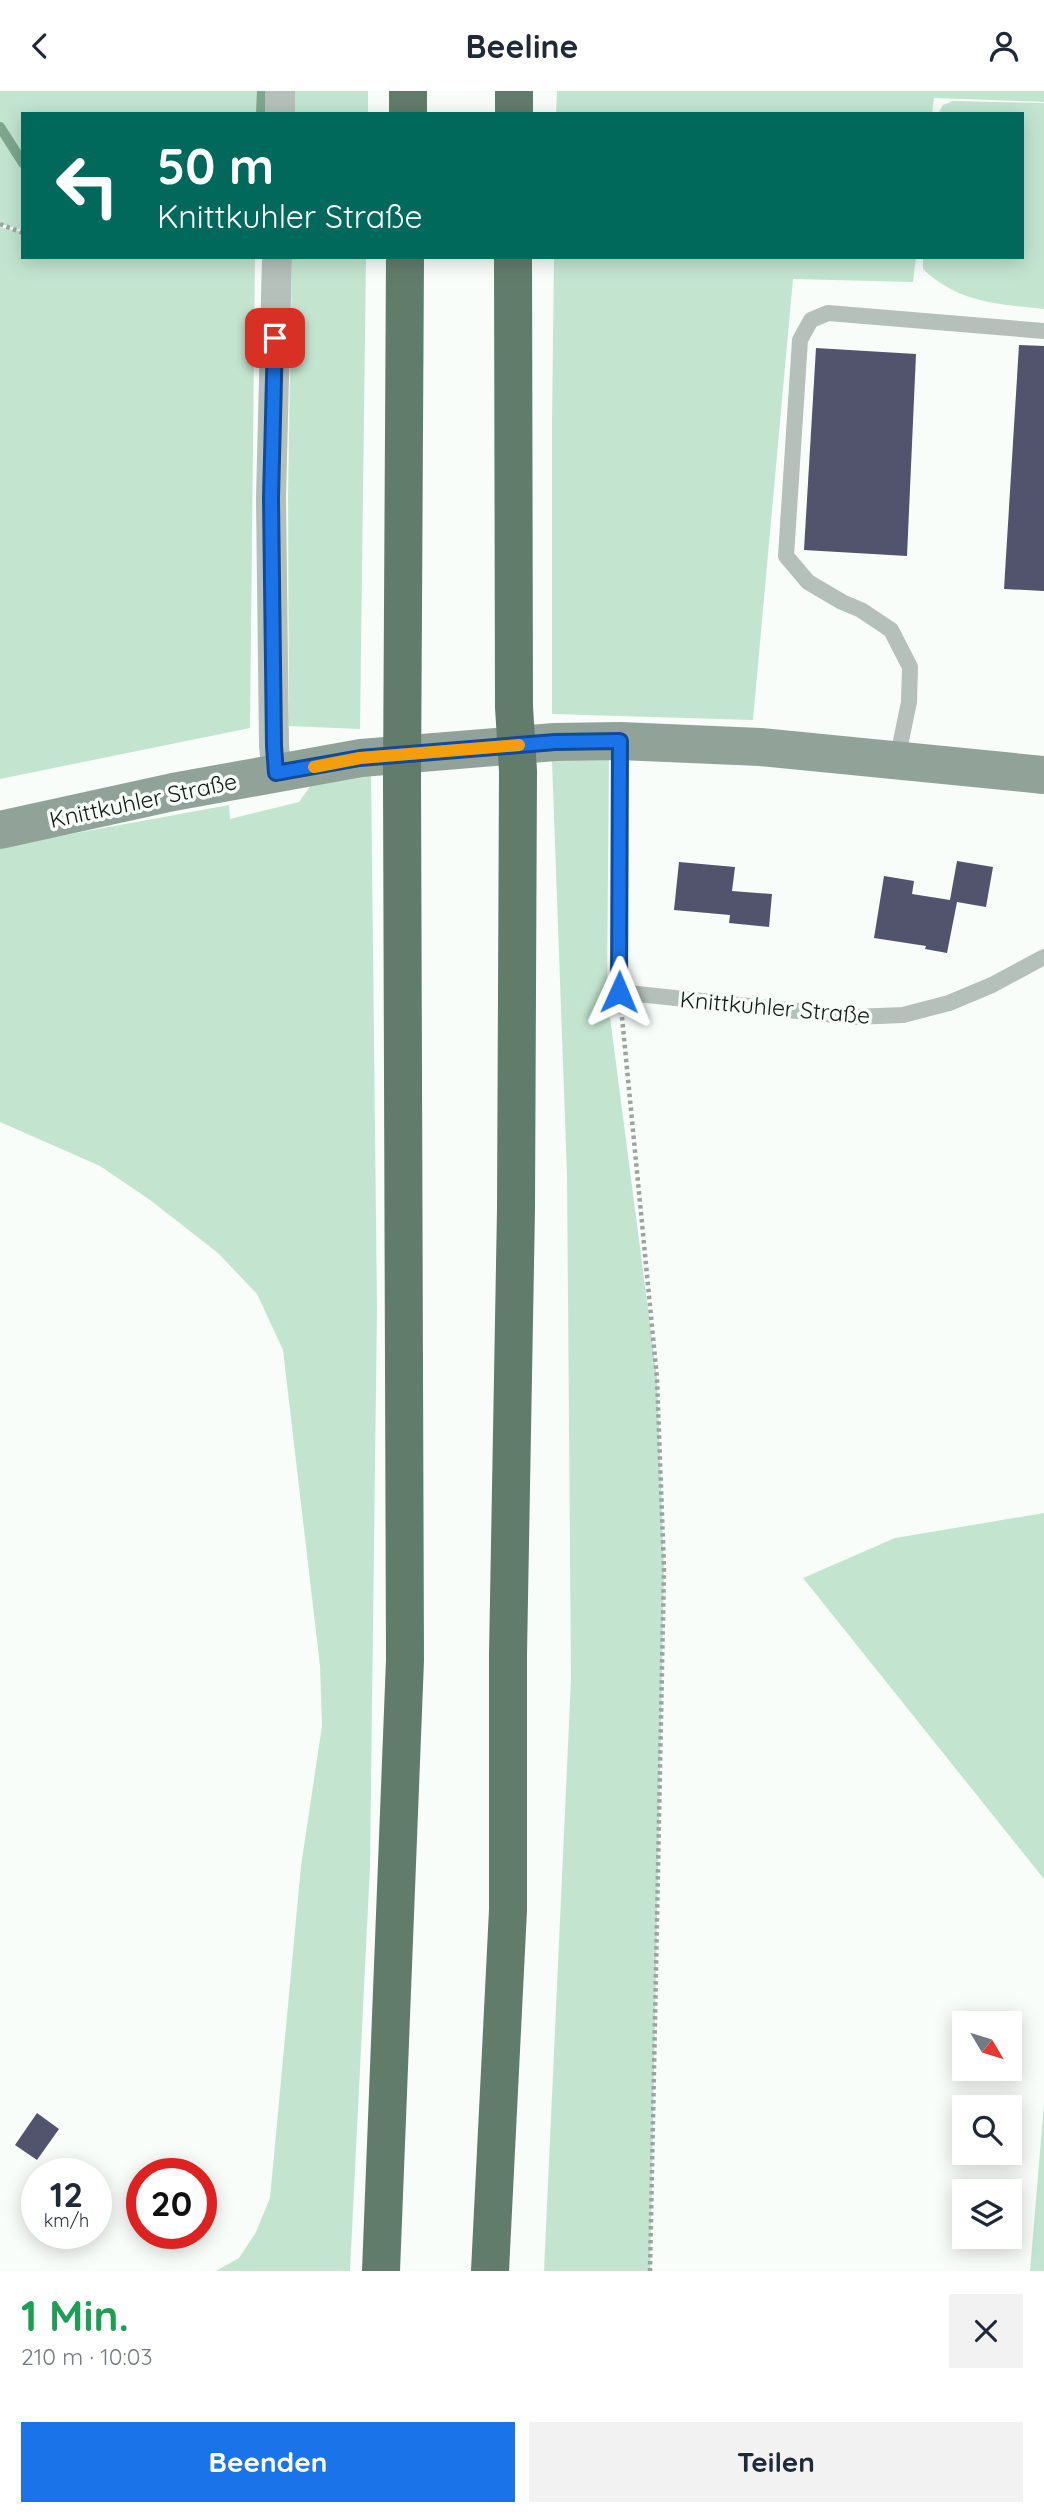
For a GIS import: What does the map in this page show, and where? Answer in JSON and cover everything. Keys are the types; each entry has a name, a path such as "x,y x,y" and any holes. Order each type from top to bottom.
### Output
{"highway":[{"path":"408,91 408,112"},
{"path":"514,91 514,112"},
{"path":"382,2271 405,1660 402,781 405,259"},
{"path":"490,2271 508,1910 508,1655 516,1196 518,771 514,707 513,259"}],"street":[{"path":"280,91 280,112"},
{"path":"276,773 271,498 277,259"},
{"name":"Knittkuhler Straße","path":"0,829 173,792 360,758 555,742 620,741 760,747 1044,775"}],"lane":[{"path":"898,760 909,702 910,667 891,630 861,610 808,582 786,556 800,340 811,320 828,313 1044,331"},
{"path":"619,992 620,741"},
{"name":"Knittkuhler Straße","path":"619,992 854,1017 903,1015 949,1003 981,990 1044,957"}],"path":[{"path":"0,224 21,232"},
{"path":"619,992 657,1378 664,1569 650,2271"}],"green space":[{"path":"0,91 260,91 259,112 21,112 21,229 0,224"},
{"path":"294,91 368,91 368,112 294,112"},
{"path":"557,91 1044,91 1044,102 934,98 932,112 556,112"},
{"path":"953,101 1044,103 1044,309 979,300 950,289 923,269 923,259 1024,259 1024,112 939,112 943,105"},
{"path":"0,227 21,232 21,259 255,259 250,728 0,779"},
{"path":"292,259 366,259 360,729 289,726 288,495"},
{"path":"554,259 916,259 913,282 793,279 753,720 552,714"},
{"path":"609,759 607,994 657,1378 664,1569 650,2271 544,2271 571,1679 567,1174 552,761"},
{"path":"371,769 377,1308 370,1867 350,2271 216,2271 239,2258 256,2232 270,2198 301,1866 322,1726 320,1666 283,1350 257,1294 218,1253 150,1200 100,1166 0,1122 0,847 229,805 230,819 299,802 314,781"},
{"path":"1044,1513 1044,1879 803,1578 895,1538"},
{"path":"1044,2104 1044,2271 1030,2271"}],"building":[{"path":"1019,345 1044,346 1044,591 1004,589"},
{"path":"816,348 916,354 907,556 804,550"},
{"path":"957,861 993,867 986,907 957,902 947,953 925,949 926,946 874,938 884,876 914,881 912,894 950,900"},
{"path":"679,862 735,867 732,891 772,894 769,927 729,923 730,915 674,910"},
{"path":"37,2113 59,2129 38,2158 34,2158 15,2145"}],"waterway":[{"path":"261,112 262,91"},
{"path":"0,127 21,160"}],"slow traffic":[{"path":"314,767 360,758 519,745"}],"route":[{"path":"275,338 271,498 276,773 360,758 555,742 620,741 619,992"}]}
